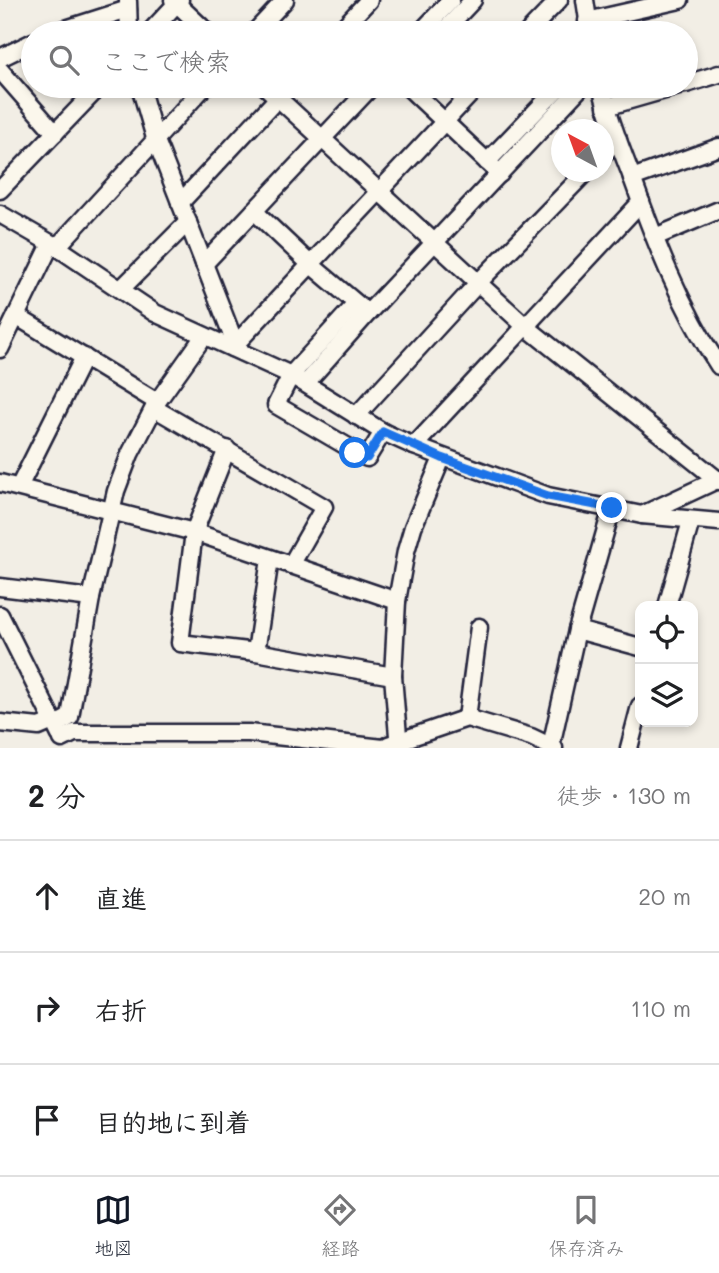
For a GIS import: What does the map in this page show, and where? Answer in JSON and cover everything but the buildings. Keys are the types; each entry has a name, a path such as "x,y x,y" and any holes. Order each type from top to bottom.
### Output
{"street":[{"path":"265,21 285,0"},
{"path":"349,21 369,0"},
{"path":"431,21 451,0"},
{"path":"453,21 473,0"},
{"path":"539,21 559,0"},
{"path":"585,0 587,21"},
{"path":"608,21 680,0"},
{"path":"160,21 177,1 196,21"},
{"path":"84,21 128,4"},
{"path":"0,58 21,48"},
{"path":"0,70 21,94"},
{"path":"698,80 719,74"},
{"path":"24,98 55,133"},
{"path":"0,190 89,98"},
{"path":"143,98 155,138 233,345"},
{"path":"0,349 54,246 193,98"},
{"path":"180,203 278,98"},
{"path":"289,98 323,140 525,326 718,480 642,514"},
{"path":"204,264 361,98"},
{"path":"420,98 500,174"},
{"path":"233,345 466,98"},
{"path":"487,162 548,98"},
{"path":"383,432 367,458 276,405 362,309 436,243 571,98"},
{"path":"604,98 655,237 699,335 719,366"},
{"path":"606,107 637,98"},
{"path":"614,143 618,139"},
{"path":"632,178 719,147"},
{"path":"356,415 576,182"},
{"path":"414,446 641,202"},
{"path":"655,237 719,210"},
{"path":"254,211 362,309"},
{"path":"0,214 155,313 204,336 233,345 298,379 383,432 442,458 548,496 642,514 719,522"},
{"path":"121,289 188,222"},
{"path":"16,316 227,449 324,506 291,565"},
{"path":"62,733 70,717 91,598 111,510 130,454 156,405 204,336"},
{"path":"19,487 84,357"},
{"path":"227,449 194,532 180,643 257,652 393,676"},
{"path":"393,746 397,601 413,527 442,458"},
{"path":"0,484 194,532 397,601"},
{"path":"0,723 39,727 62,733 249,733 393,746 467,718 530,743 552,747 577,630 612,508"},
{"path":"668,601 691,521"},
{"path":"257,652 270,559"},
{"path":"0,587 91,598"},
{"path":"0,615 62,733"},
{"path":"467,718 479,627"},
{"path":"577,630 635,646"},
{"path":"629,748 635,725"}],"route":[{"path":"355,453 367,458 383,432 442,458 548,496 612,508"}]}
